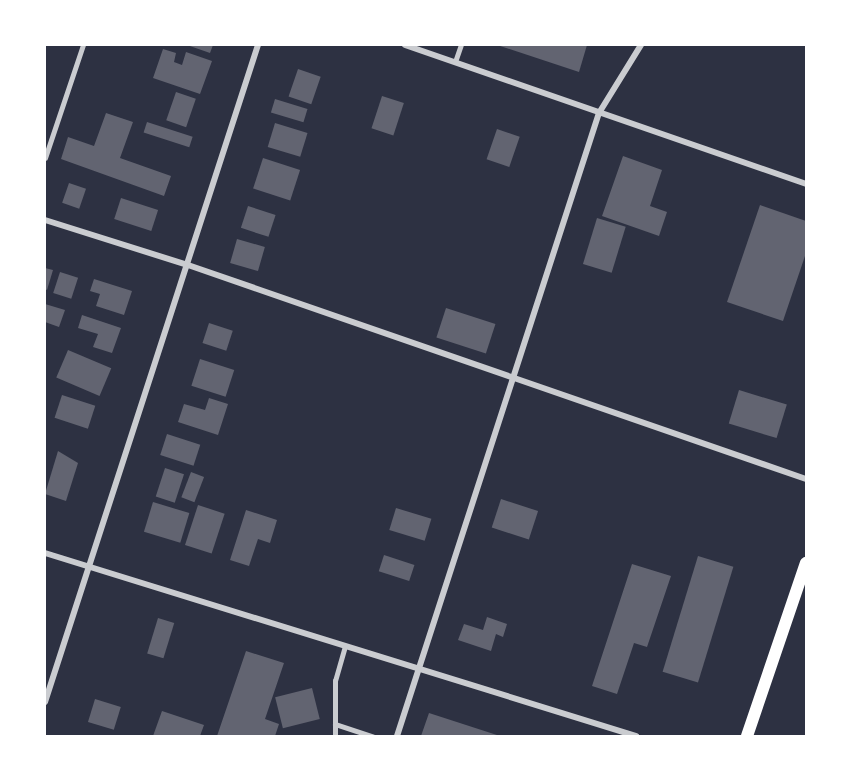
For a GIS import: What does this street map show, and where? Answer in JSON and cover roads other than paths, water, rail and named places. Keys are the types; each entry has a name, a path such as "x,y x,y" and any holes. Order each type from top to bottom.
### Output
{"main road":[{"path":"747,736 806,563"}],"street":[{"path":"45,702 91,568 258,45"},
{"path":"405,45 806,184"},
{"path":"397,736 599,113 641,45"},
{"path":"45,220 188,264 512,379 806,479"},
{"path":"45,553 636,736"}],"lane":[{"path":"45,159 83,45"},
{"path":"455,62 461,45"},
{"path":"335,736 335,681 345,646"},
{"path":"335,724 373,736"}]}
